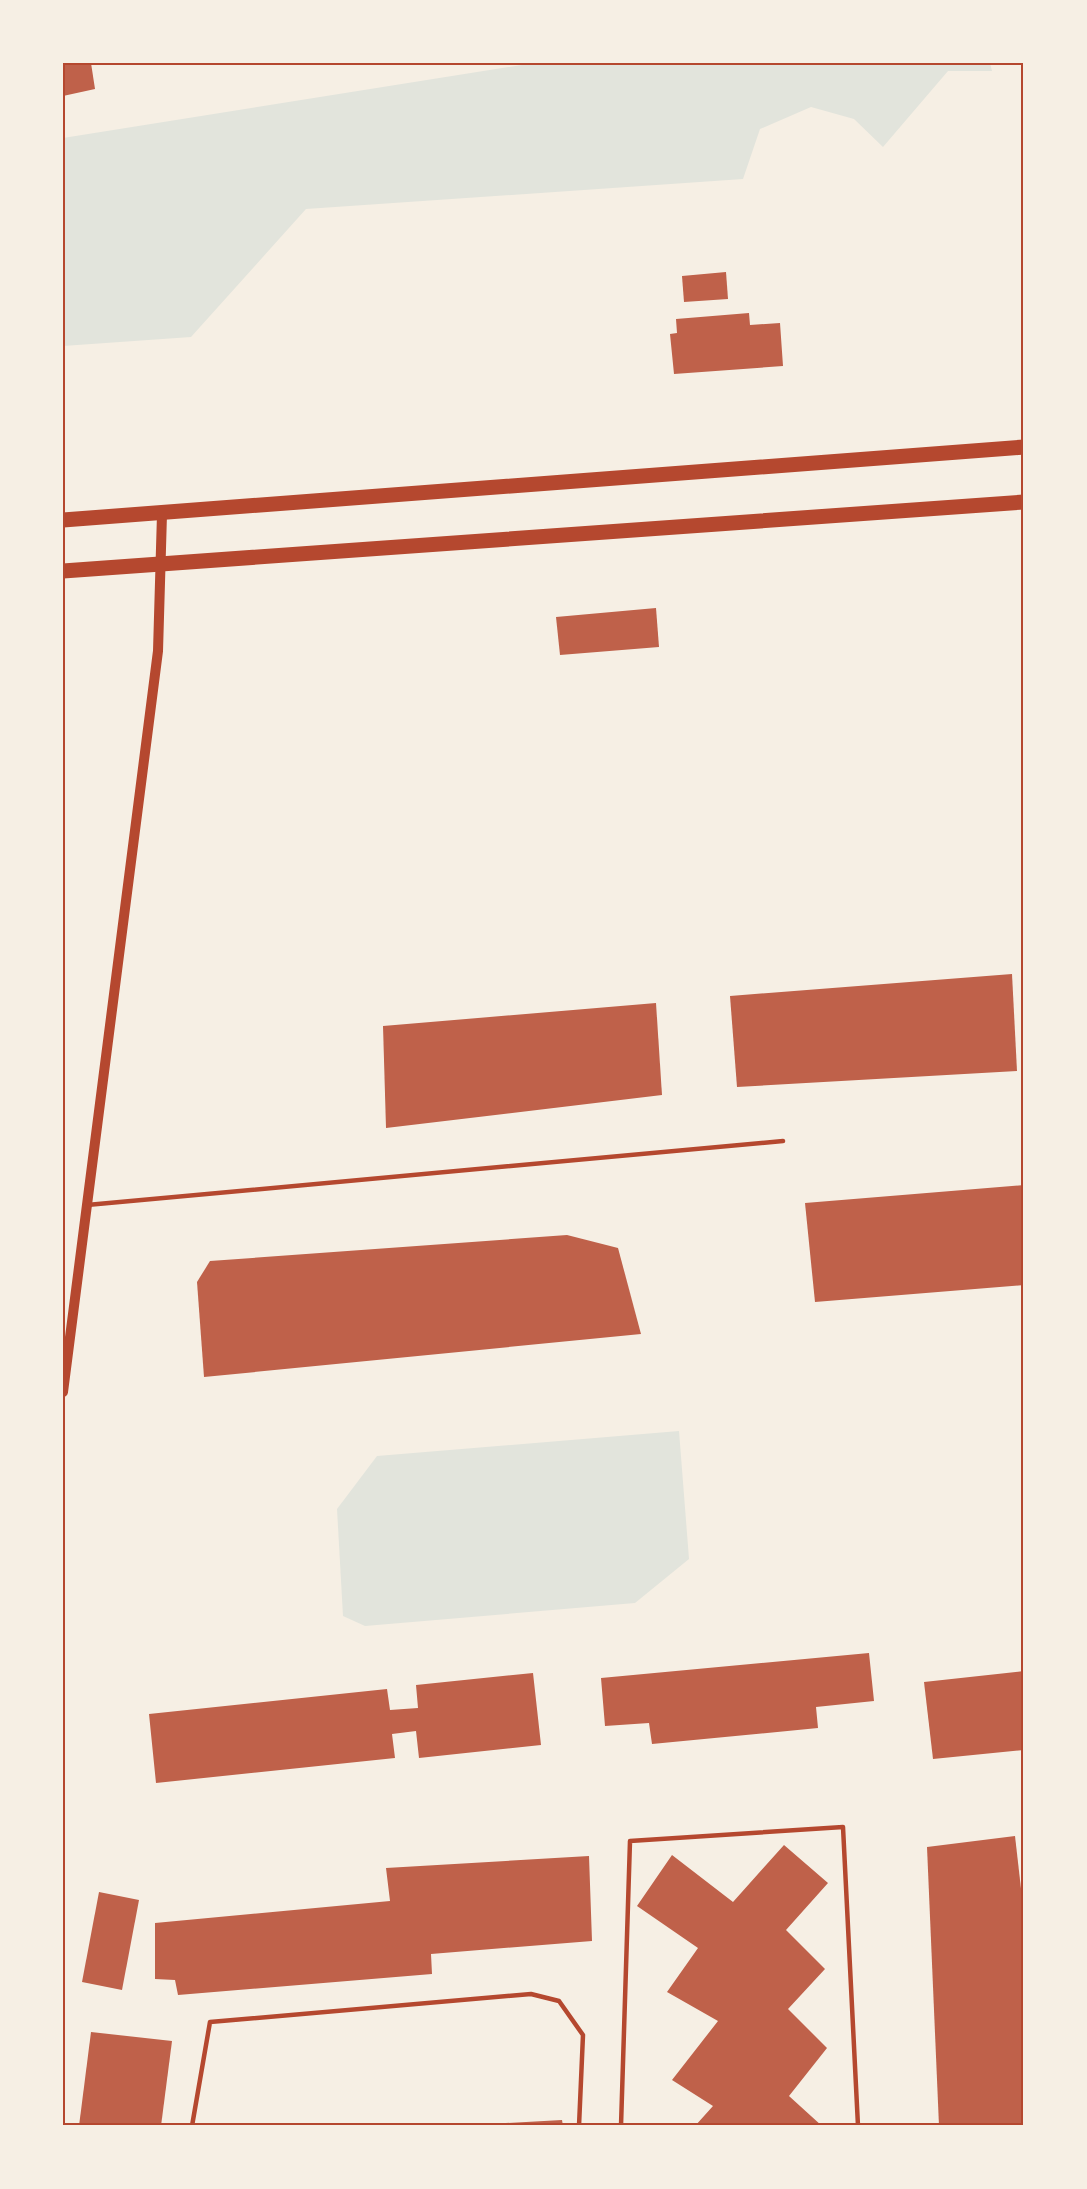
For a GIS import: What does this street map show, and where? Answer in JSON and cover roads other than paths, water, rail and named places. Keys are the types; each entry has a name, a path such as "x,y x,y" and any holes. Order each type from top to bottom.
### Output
{"main road":[{"path":"63,520 1024,447"},
{"path":"63,571 1024,502"}],"street":[{"path":"63,1392 158,651 162,514"}],"lane":[{"path":"87,1205 783,1141"},
{"path":"621,2126 630,1841 843,1827 858,2126"},
{"path":"192,2126 210,2022 531,1994 559,2001 583,2035 579,2126"}]}
